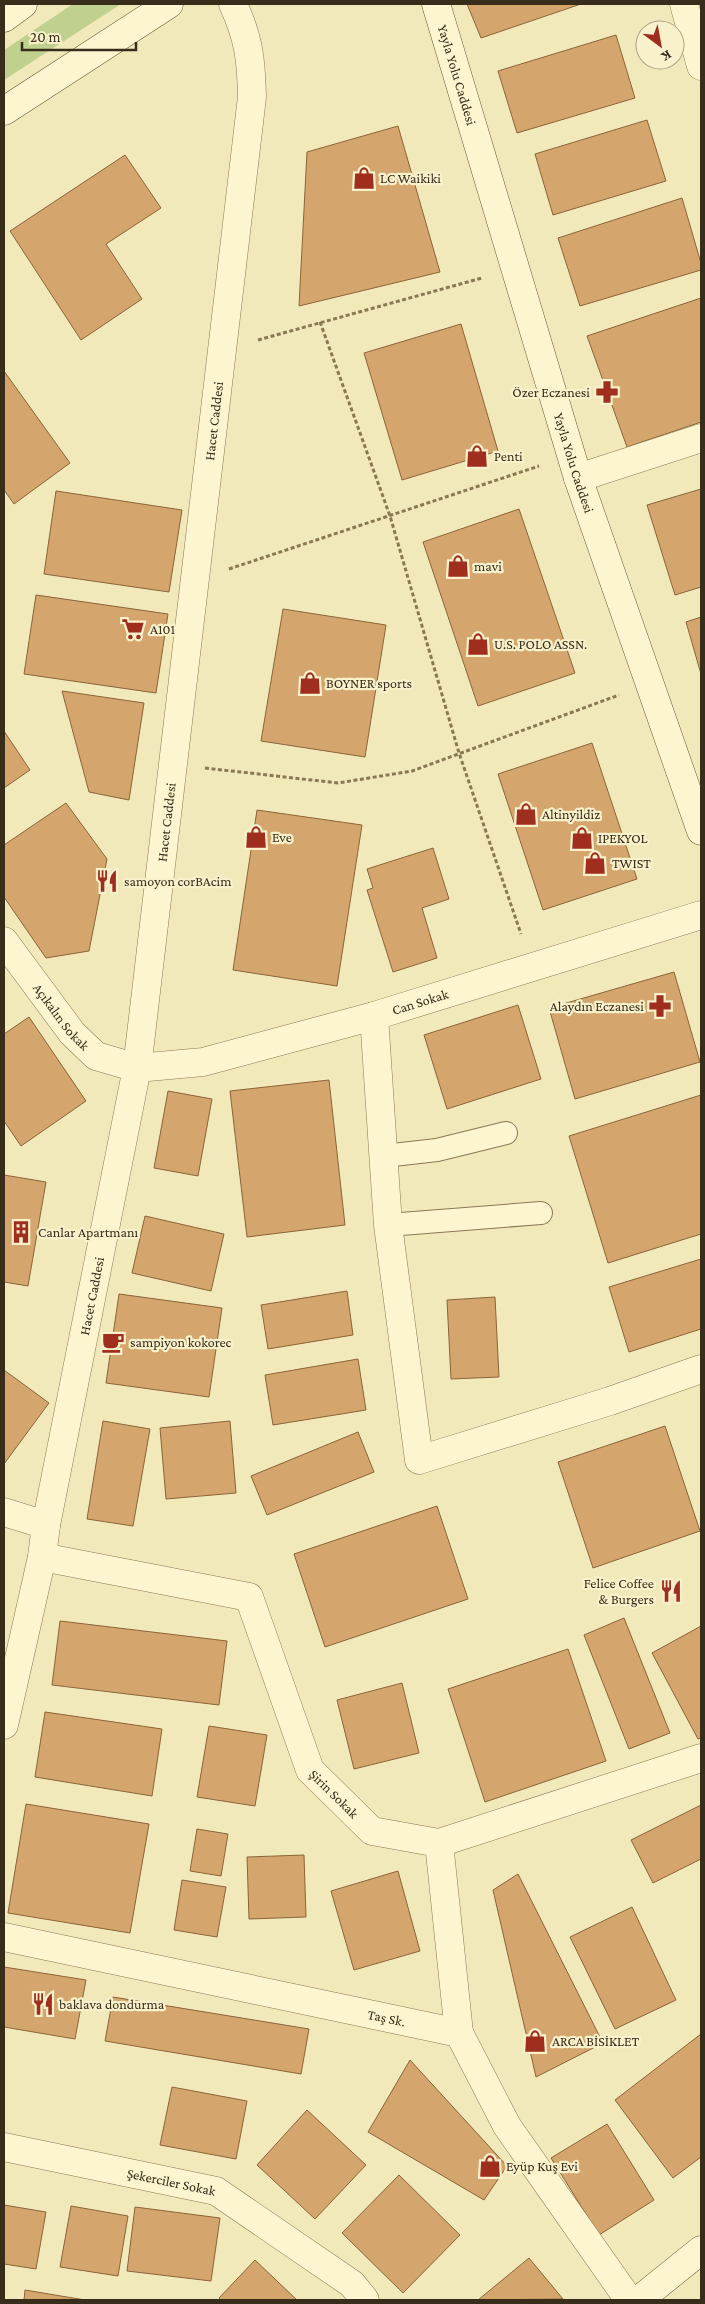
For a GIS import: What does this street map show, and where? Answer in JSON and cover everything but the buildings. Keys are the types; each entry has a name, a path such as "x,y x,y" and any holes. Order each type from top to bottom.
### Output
{"street":[{"path":"4,18 23,4"},
{"path":"4,111 169,4"},
{"name":"Hacet Caddesi","path":"5,1714 42,1557 46,1525 137,1068 252,97 251,61 246,31 233,4"},
{"name":"Yayla Yolu Caddesi","path":"436,4 578,478 701,831"},
{"path":"684,4 701,66"},
{"path":"578,478 701,438"},
{"name":"Can Sokak","path":"137,1068 203,1062 374,1016 701,915"},
{"name":"Açıkalın Sokak","path":"4,941 72,1033 96,1056 137,1068"},
{"path":"374,1016 388,1225 419,1460 610,1401 701,1370"},
{"path":"4,1512 46,1525"},
{"name":"Şirin Sokak","path":"42,1557 249,1597 310,1770 372,1831 439,1843 701,1758"},
{"path":"439,1843 459,2032 506,2126 629,2300"},
{"name":"Taş Sk.","path":"4,1937 459,2032"},
{"name":"Şekerciler Sokak","path":"4,2147 216,2192 352,2284 365,2300"},
{"path":"639,2300 701,2250"}],"lane":[{"path":"384,1156 438,1150 506,1133"},
{"path":"388,1225 541,1213"}],"path":[{"path":"258,340 483,278"},
{"path":"320,322 390,516 460,753 523,938"},
{"path":"228,570 544,464"},
{"path":"202,767 338,783 412,771 619,694"}],"green space":[{"path":"73,4 121,4 4,80 4,50"}],"place":[{"name":"LC Waikiki","path":"364,178"},
{"name":"Özer Eczanesi","path":"607,392"},
{"name":"Penti","path":"477,456"},
{"name":"mavi","path":"458,566"},
{"name":"A101","path":"133,629"},
{"name":"U.S. POLO ASSN.","path":"478,644"},
{"name":"BOYNER sports","path":"310,683"},
{"name":"Altinyildiz","path":"526,814"},
{"name":"Eve","path":"256,837"},
{"name":"IPEKYOL","path":"582,838"},
{"name":"TWIST","path":"595,863"},
{"name":"samoyon corBAcim","path":"107,881"},
{"name":"Alaydın Eczanesi","path":"660,1006"},
{"name":"Canlar Apartmanı","path":"21,1232"},
{"name":"sampiyon kokorec","path":"113,1342"},
{"name":"Felice Coffee & Burgers","path":"671,1591"},
{"name":"baklava dondurma","path":"43,2004"},
{"name":"ARCA BİSİKLET","path":"535,2041"},
{"name":"Eyüp Kuş Evi","path":"490,2166"}]}
